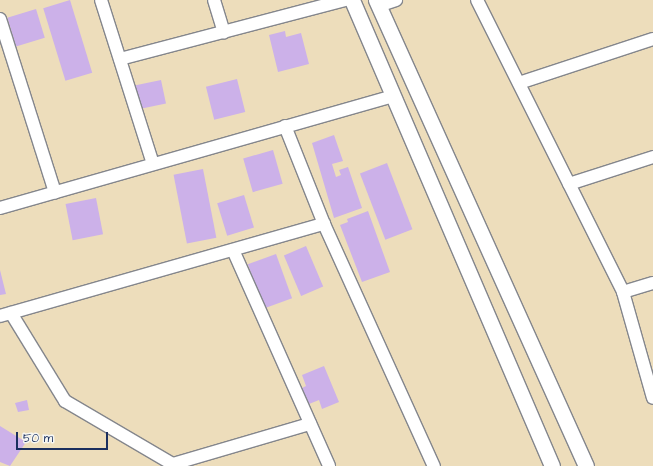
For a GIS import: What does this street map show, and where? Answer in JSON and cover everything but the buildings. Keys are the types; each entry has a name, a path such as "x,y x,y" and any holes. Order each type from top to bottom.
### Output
{"street":[{"path":"101,0 153,164"},
{"path":"214,0 224,32"},
{"path":"120,59 345,0"},
{"path":"352,0 552,466"},
{"path":"396,0 377,3 586,466"},
{"path":"478,0 623,292 653,398"},
{"path":"0,19 55,192"},
{"path":"519,83 653,39"},
{"path":"0,208 393,96"},
{"path":"285,126 324,224 434,466"},
{"path":"569,184 653,157"},
{"path":"310,424 174,465 65,401 6,314 324,224"},
{"path":"233,250 329,466"},
{"path":"623,292 653,283"}]}
